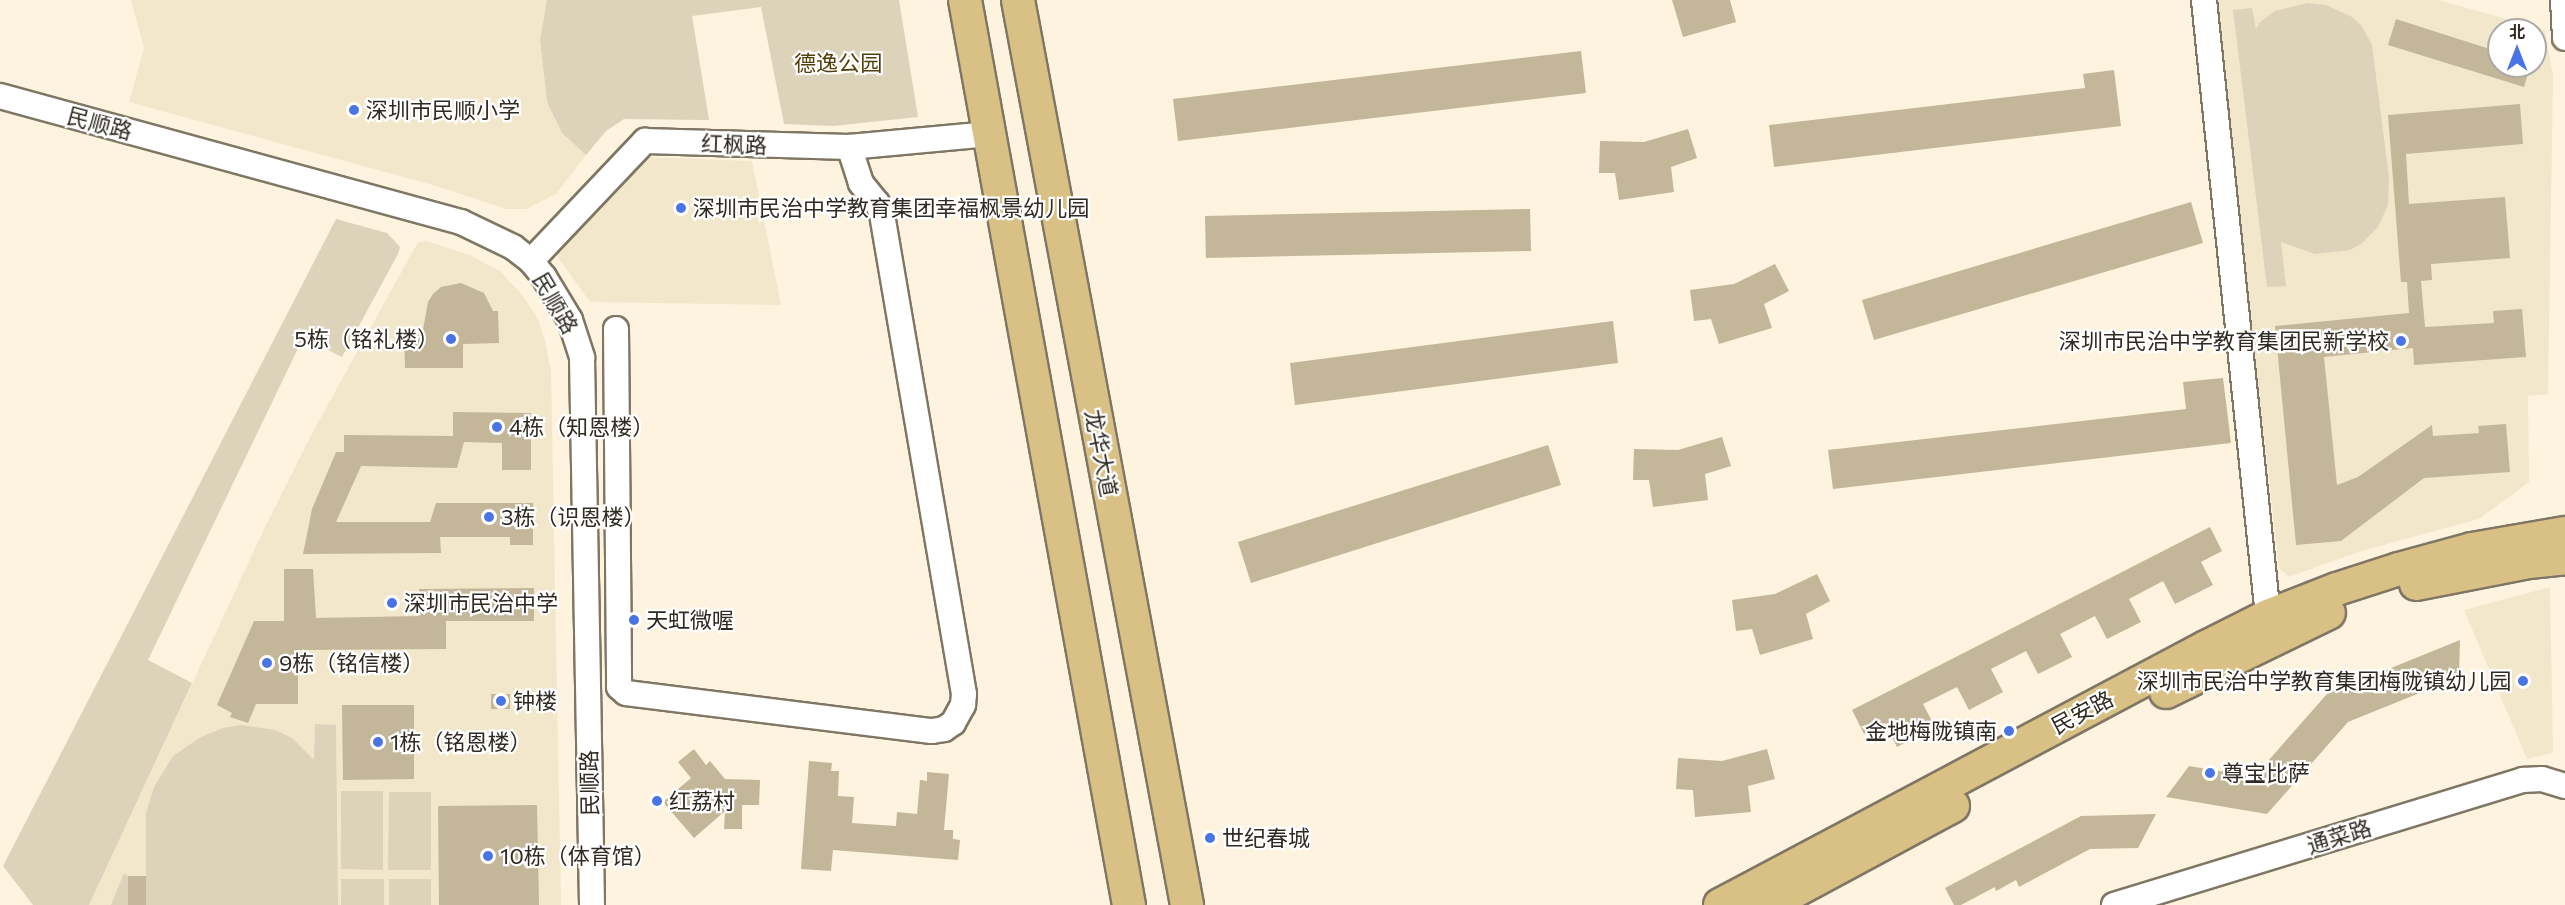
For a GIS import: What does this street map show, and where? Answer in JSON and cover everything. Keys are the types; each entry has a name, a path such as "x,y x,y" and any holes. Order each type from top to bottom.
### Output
{"main road":[{"path":"965,0 1129,905"},
{"name":"龙华大道","path":"1018,0 1187,905"},
{"name":"民安路","path":"1720,905 2195,652 2268,616 2337,589 2409,566 2472,549 2565,533"},
{"name":"民安路","path":"1769,905 2187,681 2324,615 2418,583 2565,558"}],"street":[{"path":"2204,0 2268,616"},
{"path":"2563,0 2565,38"},
{"name":"民顺路","path":"0,96 460,222 501,240 531,261 544,277 570,320 582,358 592,905"},
{"name":"红枫路","path":"531,261 645,141 849,147 989,134"},
{"path":"616,329 619,687 626,693 932,731 944,729 953,723 963,705 964,694 882,214 877,203 861,183 849,147"},
{"name":"通菜路","path":"2114,905 2523,780 2542,779 2565,786"}],"shaded area":[{"name":"深圳市民顺小学","path":"131,0 547,0 540,40 547,102 562,133 586,155 556,194 526,209 506,209 436,186 129,102 144,48"},
{"name":"深圳市民治中学教育集团民新学校","path":"2215,0 2439,0 2503,18 2487,18 2487,78 2547,78 2547,42 2553,76 2548,394 2528,396 2529,482 2479,519 2358,552 2289,577 2279,568"},
{"name":"深圳市民治中学教育集团幸福枫景幼儿园","path":"646,157 752,161 781,305 590,302 557,256"},
{"name":"深圳市民治中学","path":"426,241 470,255 501,272 523,296 538,319 545,341 551,371 561,905 89,905 265,527 311,435 418,242"},
{"name":"深圳市民治中学教育集团梅陇镇幼儿园","path":"2550,587 2553,753 2527,759 2464,610"}],"green space":[{"name":"德逸公园","path":"547,0 899,0 918,117 833,126 784,124 761,7 692,16 709,120 624,119 606,131 586,155 562,133 547,102 540,40"},
{"path":"2308,3 2326,5 2352,17 2361,25 2372,45 2389,177 2388,205 2378,227 2361,244 2350,250 2315,254 2281,242 2286,286 2267,287 2233,10 2252,8 2256,29 2260,22 2275,11"},
{"path":"336,219 387,233 400,247 398,254 342,357 303,338 148,660 192,683 89,905 33,905 3,866"},
{"path":"315,724 336,725 338,905 146,905 146,813 154,787 173,756 201,737 223,728 241,725 275,730 292,738 314,760"},
{"path":"341,791 383,791 383,870 341,869"},
{"path":"389,792 431,792 431,870 388,870"},
{"path":"124,873 128,876 128,905 111,905"},
{"path":"341,879 384,879 384,905 341,905"},
{"path":"389,879 431,879 431,905 389,905"}],"building":[{"path":"1672,0 1730,0 1736,22 1683,37"},
{"path":"2396,19 2487,48 2487,76 2388,45"},
{"path":"1581,51 1586,93 1178,141 1173,99"},
{"path":"2114,70 2121,126 1774,167 1769,125 2085,88 2083,74"},
{"path":"2495,78 2527,78 2524,87"},
{"path":"2520,104 2523,144 2406,154 2409,204 2505,197 2510,258 2431,264 2432,280 2421,281 2425,327 2494,323 2493,311 2522,309 2526,357 2414,365 2413,348 2324,357 2337,485 2358,477 2432,425 2433,436 2479,433 2478,426 2506,424 2510,472 2424,478 2341,541 2296,545 2275,326 2409,313 2407,282 2401,282 2388,115"},
{"path":"1688,129 1697,158 1671,167 1674,192 1619,200 1615,173 1599,173 1600,141 1644,142"},
{"path":"2191,202 2203,243 1874,340 1862,300"},
{"path":"1530,209 1531,251 1206,258 1205,216"},
{"path":"1775,264 1789,291 1764,304 1772,328 1719,344 1711,319 1694,321 1690,290 1734,284"},
{"name":"5栋（铭礼楼）","path":"461,283 484,293 493,311 498,311 499,343 463,344 463,368 405,368 404,335 422,335 428,302 433,294 441,287"},
{"path":"1613,321 1618,363 1295,405 1290,363"},
{"path":"2223,378 2231,443 1833,489 1828,450 2186,409 2183,382"},
{"path":"453,412 531,413 531,470 502,470 502,443 464,442 457,468 361,466 336,522 430,522 436,503 533,503 533,545 510,545 510,537 440,537 441,553 303,554 312,509 336,452 344,452 344,435 453,436"},
{"path":"1722,437 1731,466 1705,474 1708,500 1653,507 1649,480 1633,480 1634,449 1678,450"},
{"path":"1548,445 1561,485 1251,583 1238,542"},
{"path":"2210,527 2222,551 2201,562 2213,585 2175,604 2163,581 2129,599 2141,622 2107,639 2095,616 2060,634 2072,657 2038,674 2026,651 1991,669 2003,692 1969,710 1957,687 1923,704 1935,727 1897,747 1885,723 1864,734 1852,710"},
{"path":"284,569 313,569 316,618 419,616 419,589 534,588 534,621 446,621 446,649 298,650 298,704 256,704 248,723 230,717 232,713 217,705 254,621 284,621"},
{"path":"1817,574 1830,601 1806,614 1813,639 1760,655 1752,629 1736,631 1732,600 1775,594"},
{"path":"2460,640 2459,677 2348,722 2267,814 2166,797 2189,766 2254,777 2327,694"},
{"name":"钟楼","path":"491,694 510,694 510,709 491,709"},
{"name":"1栋（铭恩楼）","path":"342,705 414,705 414,779 343,780"},
{"path":"694,749 706,765 710,761 725,779 760,780 759,805 742,805 742,829 724,829 725,811 694,838 663,802 691,778 678,762"},
{"path":"1767,749 1775,779 1748,786 1751,812 1695,817 1693,790 1676,789 1678,758 1722,761"},
{"path":"809,761 832,763 831,771 839,771 838,796 854,797 852,823 896,826 897,812 917,814 920,780 927,781 927,772 949,774 944,830 953,830 953,839 960,840 958,860 833,850 831,871 801,869"},
{"name":"10栋（体育馆）","path":"537,805 539,905 439,905 438,806"},
{"path":"2156,814 2138,848 2090,849 2019,887 2016,880 1996,891 1995,887 1961,905 1954,905 1945,888 2081,816"},
{"path":"128,876 146,876 146,905 128,905"}],"place":[{"name":"深圳市民顺小学","path":"354,110"},
{"name":"深圳市民治中学教育集团幸福枫景幼儿园","path":"681,208"},
{"name":"5栋（铭礼楼）","path":"451,339"},
{"name":"深圳市民治中学教育集团民新学校","path":"2401,341"},
{"name":"4栋（知恩楼）","path":"497,427"},
{"name":"3栋（识恩楼）","path":"489,517"},
{"name":"深圳市民治中学","path":"392,603"},
{"name":"天虹微喔","path":"634,620"},
{"name":"9栋（铭信楼）","path":"267,663"},
{"name":"深圳市民治中学教育集团梅陇镇幼儿园","path":"2523,681"},
{"name":"钟楼","path":"501,701"},
{"name":"金地梅陇镇南","path":"2009,731"},
{"name":"1栋（铭恩楼）","path":"378,742"},
{"name":"尊宝比萨","path":"2210,773"},
{"name":"红荔村","path":"657,801"},
{"name":"世纪春城","path":"1210,838"},
{"name":"10栋（体育馆）","path":"488,856"}]}
